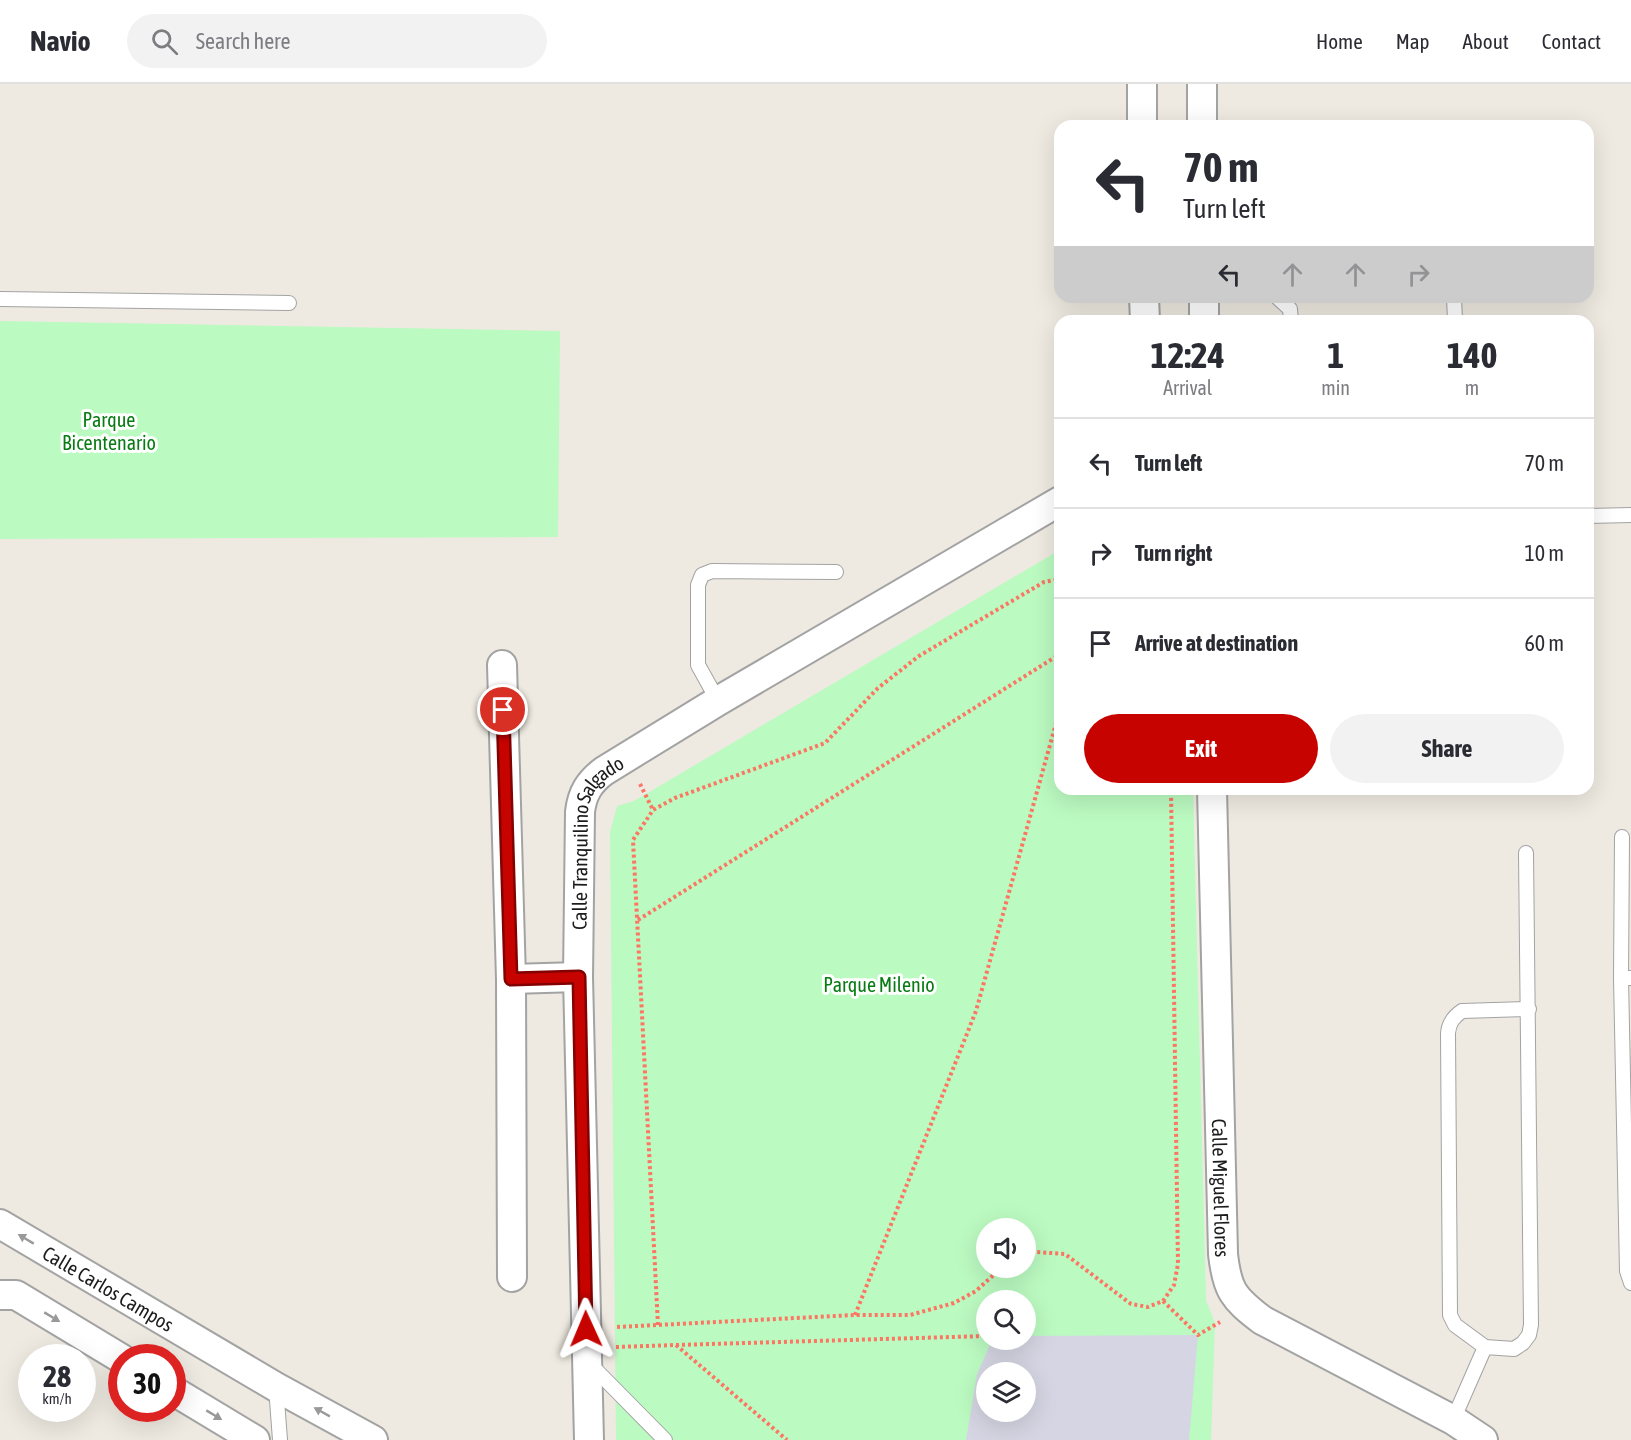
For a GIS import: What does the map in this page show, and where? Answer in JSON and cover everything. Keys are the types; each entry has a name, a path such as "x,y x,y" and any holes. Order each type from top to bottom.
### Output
{"street":[{"path":"1142,84 1142,120"},
{"path":"1202,84 1202,120"},
{"name":"Calle Tranquilino Salgado","path":"588,1440 579,977 580,812 581,800 586,788 604,771 718,701 1054,505"},
{"path":"502,666 511,979 512,1277"},
{"name":"Calle Miguel Flores","path":"1212,795 1223,1254 1226,1278 1244,1307 1262,1320 1453,1420 1483,1440"},
{"path":"511,979 579,977"},
{"name":"Calle Carlos Campos","path":"0,1224 276,1387 373,1440"},
{"path":"0,1295 16,1295 108,1351"},
{"path":"186,1398 255,1440"}],"lane":[{"path":"0,299 289,303"},
{"path":"1594,516 1631,515"},
{"path":"718,701 698,665 698,585 702,575 712,571 836,572"},
{"path":"1622,837 1626,978 1627,1271 1631,1283"},
{"path":"1526,853 1529,1009 1531,1325 1529,1335 1514,1349 1485,1347 1455,1325 1449,1310 1449,1024 1454,1016 1462,1011 1529,1009"},
{"path":"587,1346 665,1440"},
{"path":"1453,1420 1485,1347"},
{"path":"276,1387 280,1440"}],"path":[{"path":"658,1325 639,920 633,840 653,810 675,798 825,743 878,688 920,656 1044,582 1054,580"},
{"path":"639,920 1054,658"},
{"path":"855,1315 976,1011 1054,731"},
{"path":"1036,1252 1065,1254 1131,1304 1149,1306 1163,1301 1174,1285 1178,1264 1171,795"},
{"path":"587,1346 658,1325 855,1315 910,1315 954,1303 976,1291 990,1278"},
{"path":"1163,1301 1198,1335"},
{"path":"587,1346 976,1336"},
{"path":"676,1345 787,1440"}],"green space":[{"name":"Parque Bicentenario","path":"0,321 560,331 558,537 0,539"},
{"name":"Parque Milenio","path":"1054,553 1054,795 1193,795 1206,1300 1215,1323 1211,1440 616,1440 610,832 617,806 634,801"}],"shaded area":[{"path":"1198,1335 1189,1440 966,1440 976,1380 976,1422 1036,1422 1036,1362 982,1362 988,1350 1036,1350 1036,1336"}],"route":[{"path":"503,710 511,979 579,977 586,1329"}]}
